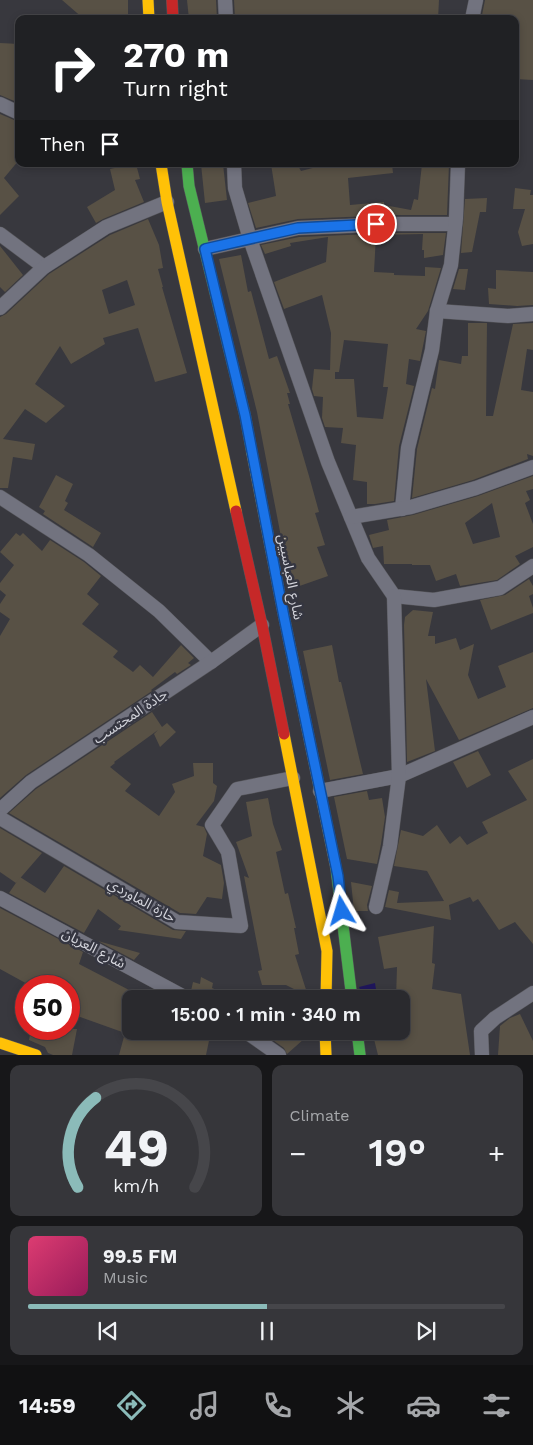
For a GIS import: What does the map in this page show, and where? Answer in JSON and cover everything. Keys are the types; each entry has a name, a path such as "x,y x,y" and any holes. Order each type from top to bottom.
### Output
{"main road":[{"path":"148,0 149,15"},
{"path":"172,0 173,15"},
{"path":"161,167 167,202 262,625 293,778 327,951 326,990"},
{"name":"شارع العباسيين","path":"187,167 189,186 245,415 284,617 338,876 351,990"},
{"path":"325,1040 326,1055"},
{"path":"358,1040 360,1055"},
{"path":"0,1043 36,1055"}],"street":[{"path":"225,0 226,15"},
{"path":"473,15 476,0"},
{"path":"0,104 15,111"},
{"path":"234,167 235,188 250,239 328,462 368,558 394,596 398,776 390,846 376,907"},
{"path":"402,509 408,448 432,350 437,311 451,265 458,167"},
{"path":"0,308 44,267 106,227 167,202"},
{"path":"205,249 298,228 395,224 455,224"},
{"path":"0,234 44,267"},
{"path":"437,311 508,316 533,314"},
{"path":"351,517 411,507 476,488 533,467"},
{"path":"0,497 89,555 159,611 211,662"},
{"path":"394,596 434,600 500,588 533,566"},
{"name":"جادة المحتسب","path":"0,810 31,782 211,662 262,625"},
{"path":"320,791 398,776 533,717"},
{"name":"حارة الماوردي","path":"0,818 177,922 242,926 228,852 212,825 237,789 293,778"},
{"name":"شارع العريان","path":"0,898 171,990"},
{"path":"482,1055 481,1031 495,1018 533,993"},
{"path":"258,1040 279,1055"}],"shaded area":[{"path":"375,983 376,990 360,990 359,987"}],"building":[{"path":"62,0 128,0 128,15 79,15"},
{"path":"187,0 216,0 217,15 189,15"},
{"path":"234,0 439,0 438,15 235,15"},
{"path":"485,0 533,0 533,80 519,79 519,15 482,15"},
{"path":"0,43 15,44 15,101 0,95"},
{"path":"0,114 15,120 15,165 4,178 19,196 0,215"},
{"path":"137,167 140,179 135,180 144,202 96,223 87,207 115,190 110,169"},
{"path":"201,167 223,167 227,200 205,203"},
{"path":"271,167 299,167 301,171 316,167 392,167 393,173 348,178 350,205 384,202 384,205 411,210 414,199 418,200 422,167 449,167 447,215 298,219 256,228 248,203 276,196"},
{"path":"515,188 531,190 530,195 533,195 533,244 522,246 518,232 525,209 513,209"},
{"path":"487,198 486,212 480,212 472,252 461,253 465,199"},
{"path":"148,219 159,245 163,268 158,269 187,373 155,382 138,328 103,338 105,344 71,364 60,346 35,384 65,406 46,423 25,409 3,439 35,444 32,460 13,457 8,488 0,488 0,317 6,314 49,274 110,235","holes":["127,280 135,305 109,314 102,290"]},
{"path":"446,233 443,255 424,258 424,250 422,250 423,234 376,235 374,272 425,276 425,267 441,268 428,311 416,329 426,331 420,361 409,359 406,384 414,386 399,446 394,501 367,504 367,482 353,480 356,445 341,443 343,428 325,427 322,418 323,397 314,396 312,389 314,369 330,370 331,333 322,295 284,309 274,282 326,262 328,237 290,243 291,246 265,254 261,245 299,237","holes":["344,340 388,344 383,387 388,387 383,419 357,417 354,379 335,379 335,372 339,372"]},
{"path":"0,246 23,275 5,292 0,287"},
{"path":"241,255 248,292 251,291 269,359 277,356 290,393 287,393 290,404 288,404 319,512 315,513 325,545 317,547 328,576 291,589 257,412 219,259"},
{"path":"459,269 468,269 465,290 453,289"},
{"path":"496,270 533,272 533,305 489,304 488,288 496,289"},
{"path":"468,323 487,323 486,416 493,416 513,324 533,323 533,350 527,349 521,390 533,392 533,456 527,454 528,459 473,480 412,498 417,449 432,388 435,389 439,360 461,364 462,356 468,356"},
{"path":"56,475 73,484 65,501 68,503 64,510 101,533 93,547 43,514 45,511 39,507"},
{"path":"533,476 533,489 526,491 530,500 525,503 533,524 533,547 515,556 520,564 497,580 460,586 456,574 436,581 430,565 384,564 383,546 373,548 369,535 389,530 387,520 413,515 478,496","holes":["492,503 500,537 473,544 465,523"]},
{"path":"16,533 20,536 23,533 42,551 50,540 84,562 101,576 87,594 99,604 82,624 118,651 113,657 133,672 140,665 153,677 181,645 194,658 188,663 191,665 177,674 175,672 152,691 26,775 0,798 0,636 10,619 0,612 0,604 6,595 0,590 0,583 14,565 0,552"},
{"path":"529,579 533,586 533,594 529,596 533,613 491,630 480,600 505,595"},
{"path":"413,610 433,612 428,636 435,636 435,644 456,638 460,650 474,644 468,675 478,699 506,687 498,666 533,652 533,708 459,740 426,679 435,751 407,762 404,625 405,617"},
{"path":"332,645 339,682 341,682 363,774 330,780 303,651"},
{"path":"152,712 162,727 167,723 176,732 160,747 154,734 158,730 114,762 110,767 131,784 125,791 159,816 175,792 172,784 194,776 193,763 213,763 213,783 217,786 214,801 196,825 204,827 207,834 203,856 221,865 224,883 222,899 207,897 196,914 180,913 9,813 36,789"},
{"path":"478,751 491,775 467,788 453,762"},
{"path":"533,759 533,944 515,922 499,930 478,899 473,902 470,897 449,905 451,920 385,907 389,890 399,892 397,903 444,901 427,871 394,866 401,830 423,836 437,825 450,844 460,836 467,845 488,833 482,822 527,800 508,771"},
{"path":"367,791 369,800 382,798 385,817 377,864 347,859 334,797"},
{"path":"268,798 273,824 282,850 276,852 285,894 288,893 296,928 294,928 299,954 295,955 306,990 296,990 286,985 262,985 258,971 262,970 244,876 249,878 236,842 252,836 246,802"},
{"path":"0,828 42,853 16,883 0,872"},
{"path":"64,866 173,930 186,931 181,939 118,930 121,926 98,909 84,933 9,893 20,877 45,893"},
{"path":"351,882 372,886 367,905 368,911 354,911"},
{"path":"0,908 83,952 79,964 129,990 122,990 122,1032 80,1017 80,975 15,975 15,977 0,969"},
{"path":"434,926 432,963 435,964 432,989 461,994 470,1055 378,1055 374,1040 410,1040 410,990 396,990 397,967 384,969 378,937"},
{"path":"98,941 140,953 134,960"},
{"path":"201,977 213,983 212,988 217,990 191,990 193,982 200,984"},
{"path":"520,1014 533,1041 533,1055 498,1055 500,1026 510,1018"},
{"path":"29,1040 75,1040 72,1055 53,1055 48,1053 45,1047"},
{"path":"123,1040 209,1040 206,1055 119,1055"},
{"path":"273,1040 303,1040 287,1054 284,1048"}],"traffic: fast":[{"path":"187,167 189,186 245,415 252,453"},
{"path":"336,868 351,990"},
{"path":"358,1040 360,1055"}],"traffic: slow":[{"path":"148,0 149,15"},
{"path":"161,167 167,202 236,511"},
{"path":"252,453 336,868"},
{"path":"284,734 327,951 326,990"},
{"path":"325,1040 326,1055"},
{"path":"0,1043 36,1055"}],"traffic: jam":[{"path":"172,0 173,15"},
{"path":"236,511 284,734"}],"route":[{"path":"342,911 338,876 284,617 245,415 205,249 298,228 376,224"}]}
